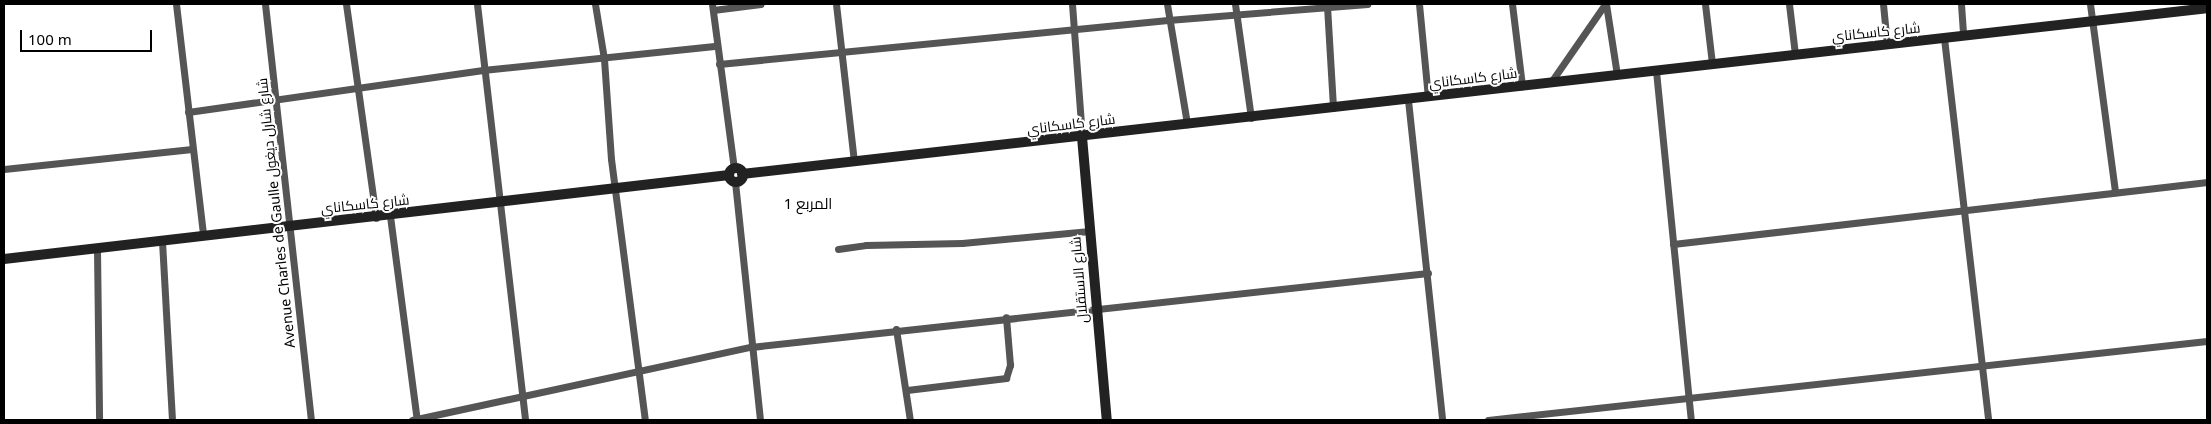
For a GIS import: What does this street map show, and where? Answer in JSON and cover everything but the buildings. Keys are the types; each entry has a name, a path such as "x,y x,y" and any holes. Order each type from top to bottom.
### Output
{"street":[{"path":"176,4 203,235"},
{"name":"Avenue Charles de Gaulle شارع شارل ديغول","path":"265,4 311,420"},
{"path":"346,4 376,218"},
{"path":"477,4 483,70 501,202 525,420"},
{"path":"595,4 604,60 616,190 640,368 645,420"},
{"path":"760,420 735,175 713,7 761,4"},
{"path":"836,4 854,162"},
{"path":"1072,4 1082,136"},
{"path":"1167,4 1168,20 1187,124"},
{"path":"1235,4 1251,118"},
{"path":"719,64 1168,20 1367,4"},
{"path":"1419,4 1428,97"},
{"path":"1512,4 1522,86"},
{"path":"1606,4 1617,75"},
{"path":"1551,82 1606,4"},
{"path":"1705,4 1712,64"},
{"path":"1789,4 1795,54"},
{"path":"1883,4 1887,45"},
{"path":"1961,4 1963,36"},
{"path":"2090,4 2115,192"},
{"path":"1327,6 1333,108"},
{"name":"شارع كاسكاناي","path":"4,258 97,249 203,235 376,218 735,175 1251,118 2207,8"},
{"path":"1944,38 1962,210 1988,420"},
{"path":"188,112 276,99 359,90 483,70 604,60 717,46"},
{"path":"1656,71 1691,420"},
{"path":"1408,100 1428,273 1442,420"},
{"name":"شارع الاستقلال","path":"1082,136 1095,308 1107,420"},
{"path":"4,169 192,150"},
{"path":"1673,244 2207,182"},
{"path":"390,216 415,420 640,368 751,346 1428,273"},
{"path":"838,249 866,245 962,243 1089,231"},
{"path":"162,241 172,420"},
{"path":"97,249 99,420"},
{"path":"906,390 1006,378 1010,365 1006,318"},
{"path":"896,329 910,420"},
{"path":"1488,420 2207,341"}],"district":[{"name":"المربع 1","path":"808,204"}]}
